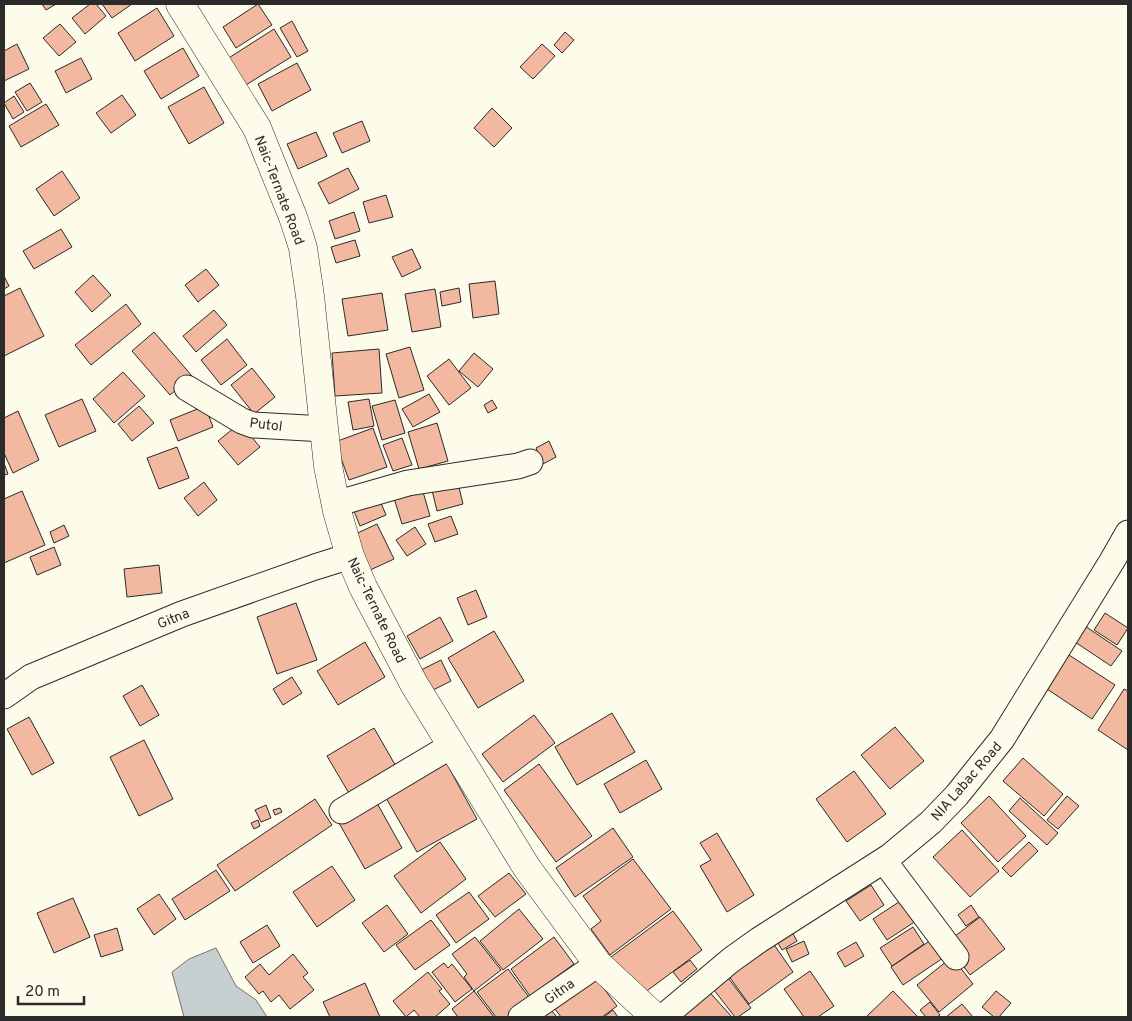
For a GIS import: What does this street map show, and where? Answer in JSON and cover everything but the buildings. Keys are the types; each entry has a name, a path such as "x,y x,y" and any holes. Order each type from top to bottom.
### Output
{"main road":[{"name":"Naic-Ternate Road","path":"180,4 250,115 293,217 303,248 310,296 325,450 335,504 350,556 363,587 390,640 451,746 527,868 598,964 655,1017"}],"street":[{"name":"Putol","path":"187,388 247,423 324,429"},
{"path":"335,504 408,483 518,466 530,462"},
{"name":"NIA Labac Road","path":"663,1017 731,960 759,940 884,861 907,844 957,795 1002,739 1120,563 1128,532"},
{"name":"Gitna","path":"4,696 31,677 182,614 350,556"},
{"path":"342,811 451,746"},
{"path":"884,861 956,957"},
{"name":"Gitna","path":"521,1017 598,964"}],"shaded area":[{"path":"216,948 236,986 256,1000 267,1017 184,1017 172,972 189,959"}]}
